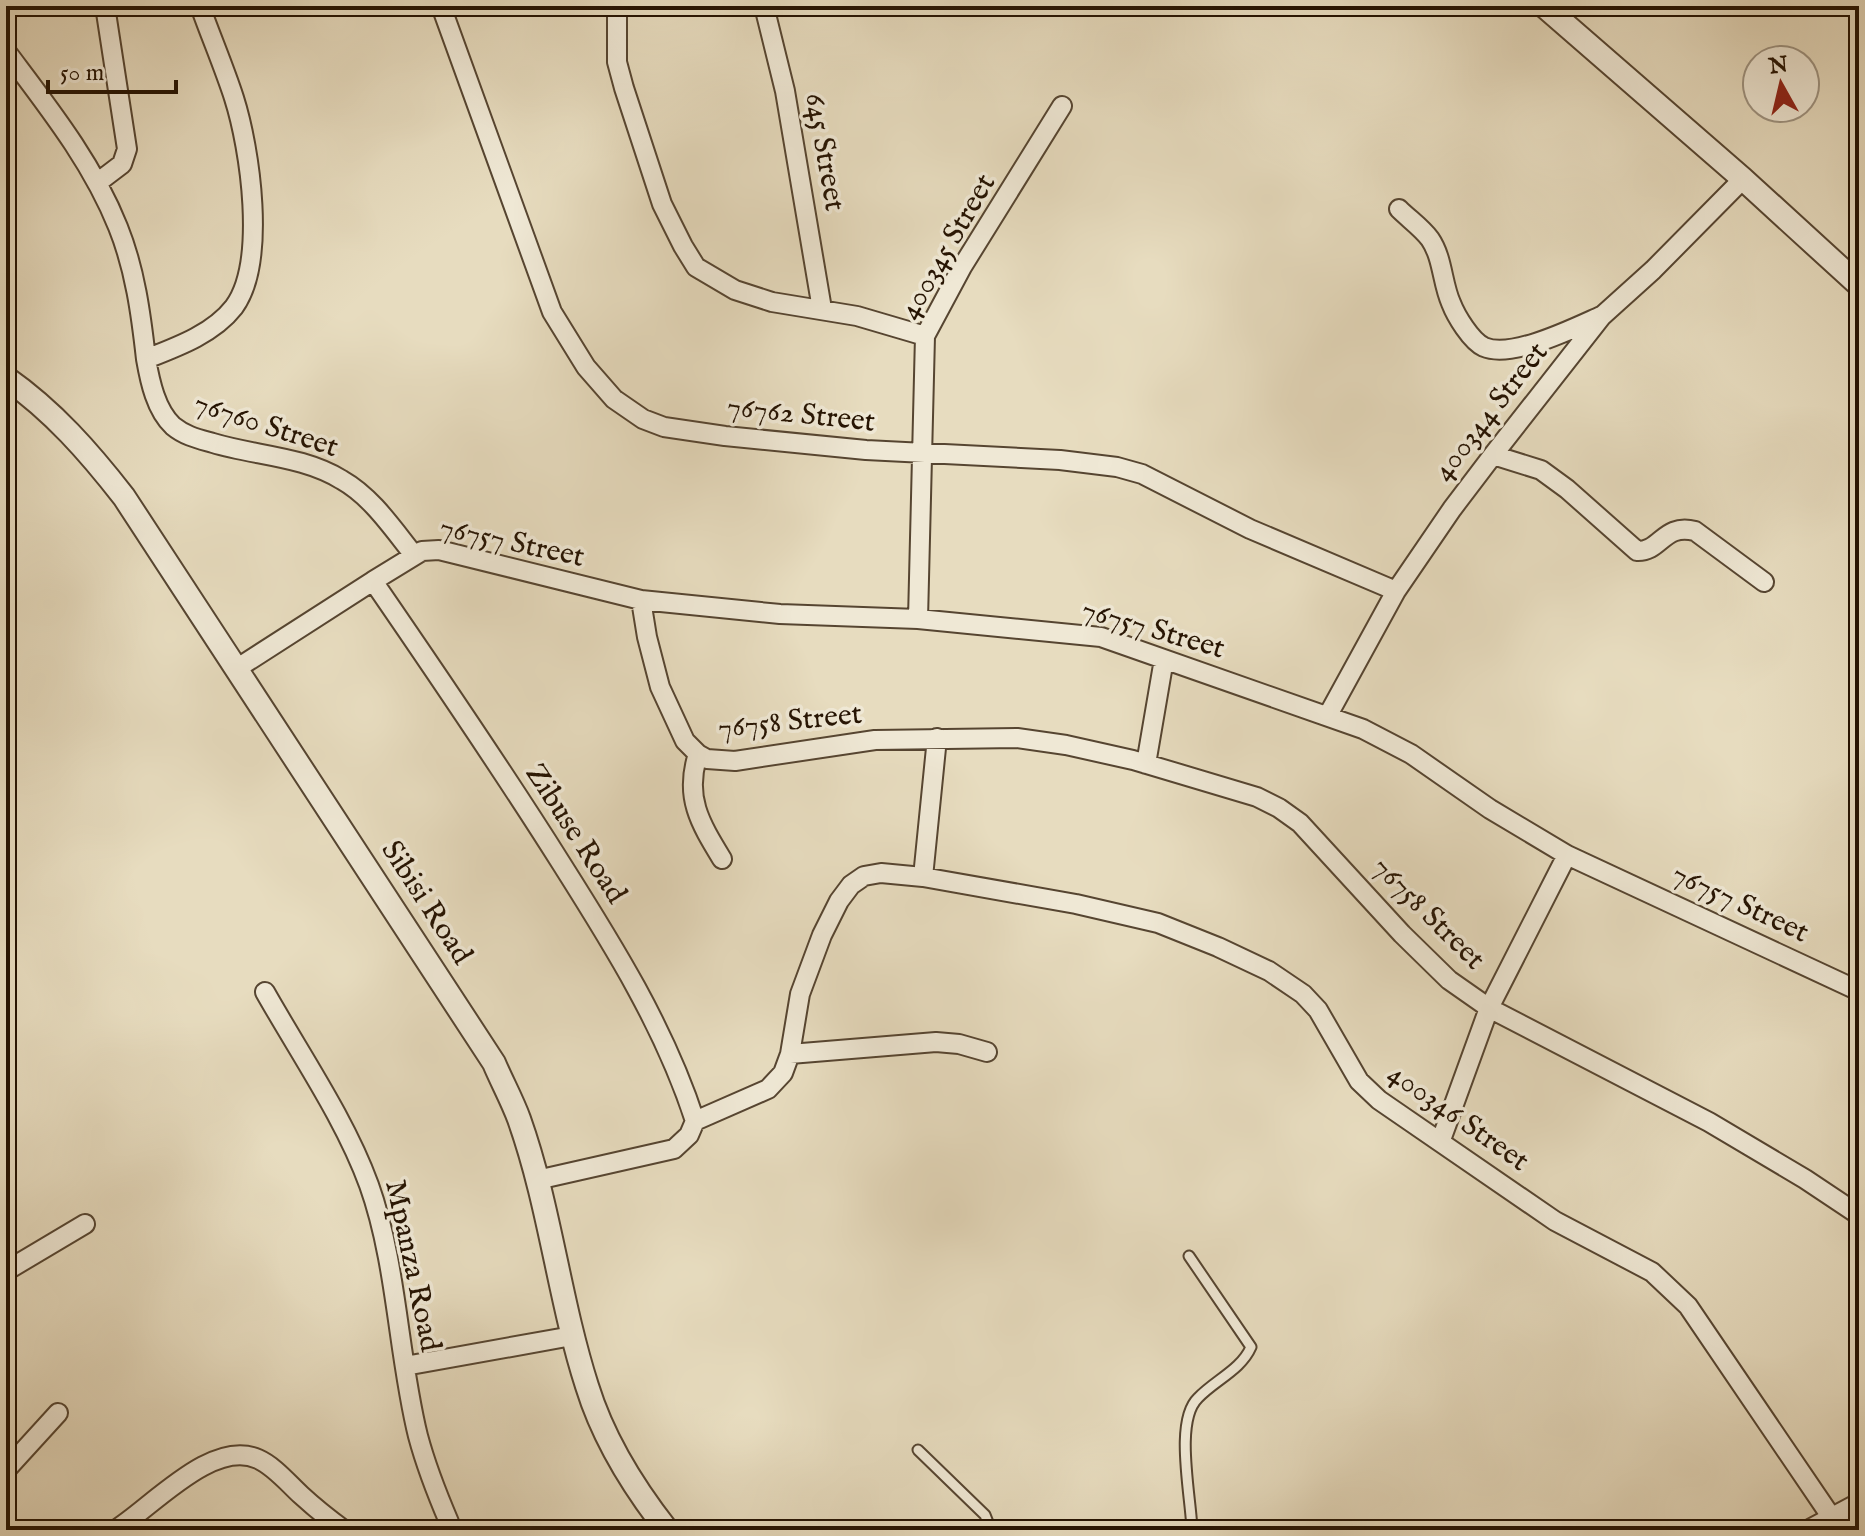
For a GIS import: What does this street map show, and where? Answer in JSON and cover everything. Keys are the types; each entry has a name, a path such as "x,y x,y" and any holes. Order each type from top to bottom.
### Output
{"street":[{"path":"97,183 122,164 127,149 105,6"},
{"path":"6,51 78,150 119,229 130,265 146,359 177,347 218,323 240,296 252,258 251,202 242,128 200,6"},
{"name":"76762 Street","path":"441,6 552,312 586,367 614,399 643,419 664,427 725,436 922,454 1060,460 1117,467 1142,474 1250,529 1396,591"},
{"path":"617,6 617,62 624,88 662,204 696,267 735,290 772,302 822,309 899,326 925,336"},
{"name":"645 Street","path":"764,6 785,91 822,309"},
{"path":"1544,6 1743,179 1859,285"},
{"name":"400345 Street","path":"918,619 925,336 962,267 1062,106"},
{"name":"400344 Street","path":"1328,715 1396,591 1493,455 1602,316 1653,270 1743,179"},
{"path":"1399,209 1430,239 1451,304 1475,341 1482,346 1502,349 1534,342 1602,316"},
{"name":"76760 Street","path":"146,359 157,402 172,425 188,436 297,461 344,481 369,501 414,555"},
{"name":"Sibisi Road","path":"6,378 48,411 85,448 124,497 494,1063 519,1119 537,1180 572,1336 588,1390 607,1436 667,1530"},
{"path":"1493,455 1541,470 1637,551 1648,550 1676,529 1695,531 1764,582"},
{"name":"76757 Street","path":"373,581 414,555 431,550 451,552 641,600 780,614 918,619 1101,637 1363,729 1411,754 1490,809 1567,855 1859,991"},
{"path":"236,669 373,581"},
{"name":"Zibuse Road","path":"373,581 479,736 610,940 659,1029 683,1082 695,1121"},
{"name":"76758 Street","path":"641,600 660,687 676,727 698,754 707,759 735,761 875,740 1017,738 1066,745 1234,789 1279,808 1300,823 1402,934 1449,980 1489,1008 1709,1122 1859,1215"},
{"path":"1146,764 1164,659"},
{"path":"923,877 937,738"},
{"name":"76758 Street","path":"698,754 691,776 693,801 722,859"},
{"path":"1441,1140 1489,1008 1567,855"},
{"name":"400346 Street","path":"695,1121 768,1089 783,1073 790,1054 800,994 822,935 839,901 851,885 864,876 881,873 923,877 1076,904 1158,923 1269,971 1303,994 1318,1010 1359,1081 1379,1100 1555,1221 1629,1258 1668,1284 1688,1306 1832,1518"},
{"name":"Mpanza Road","path":"265,992 345,1133 369,1186 387,1256 418,1436 444,1526"},
{"path":"790,1054 936,1042 959,1044 987,1052"},
{"path":"537,1180 674,1149 689,1135 695,1121"},
{"path":"6,1271 85,1224"},
{"path":"405,1366 572,1336"},
{"path":"6,1470 58,1413"},
{"path":"115,1530 172,1485 205,1466 242,1455 258,1459 274,1470 344,1530"},
{"path":"1812,1530 1859,1505"}],"lane":[{"path":"1189,1256 1251,1347 1244,1359 1190,1406 1185,1427 1192,1530"},
{"path":"918,1450 985,1515 991,1530"}]}
